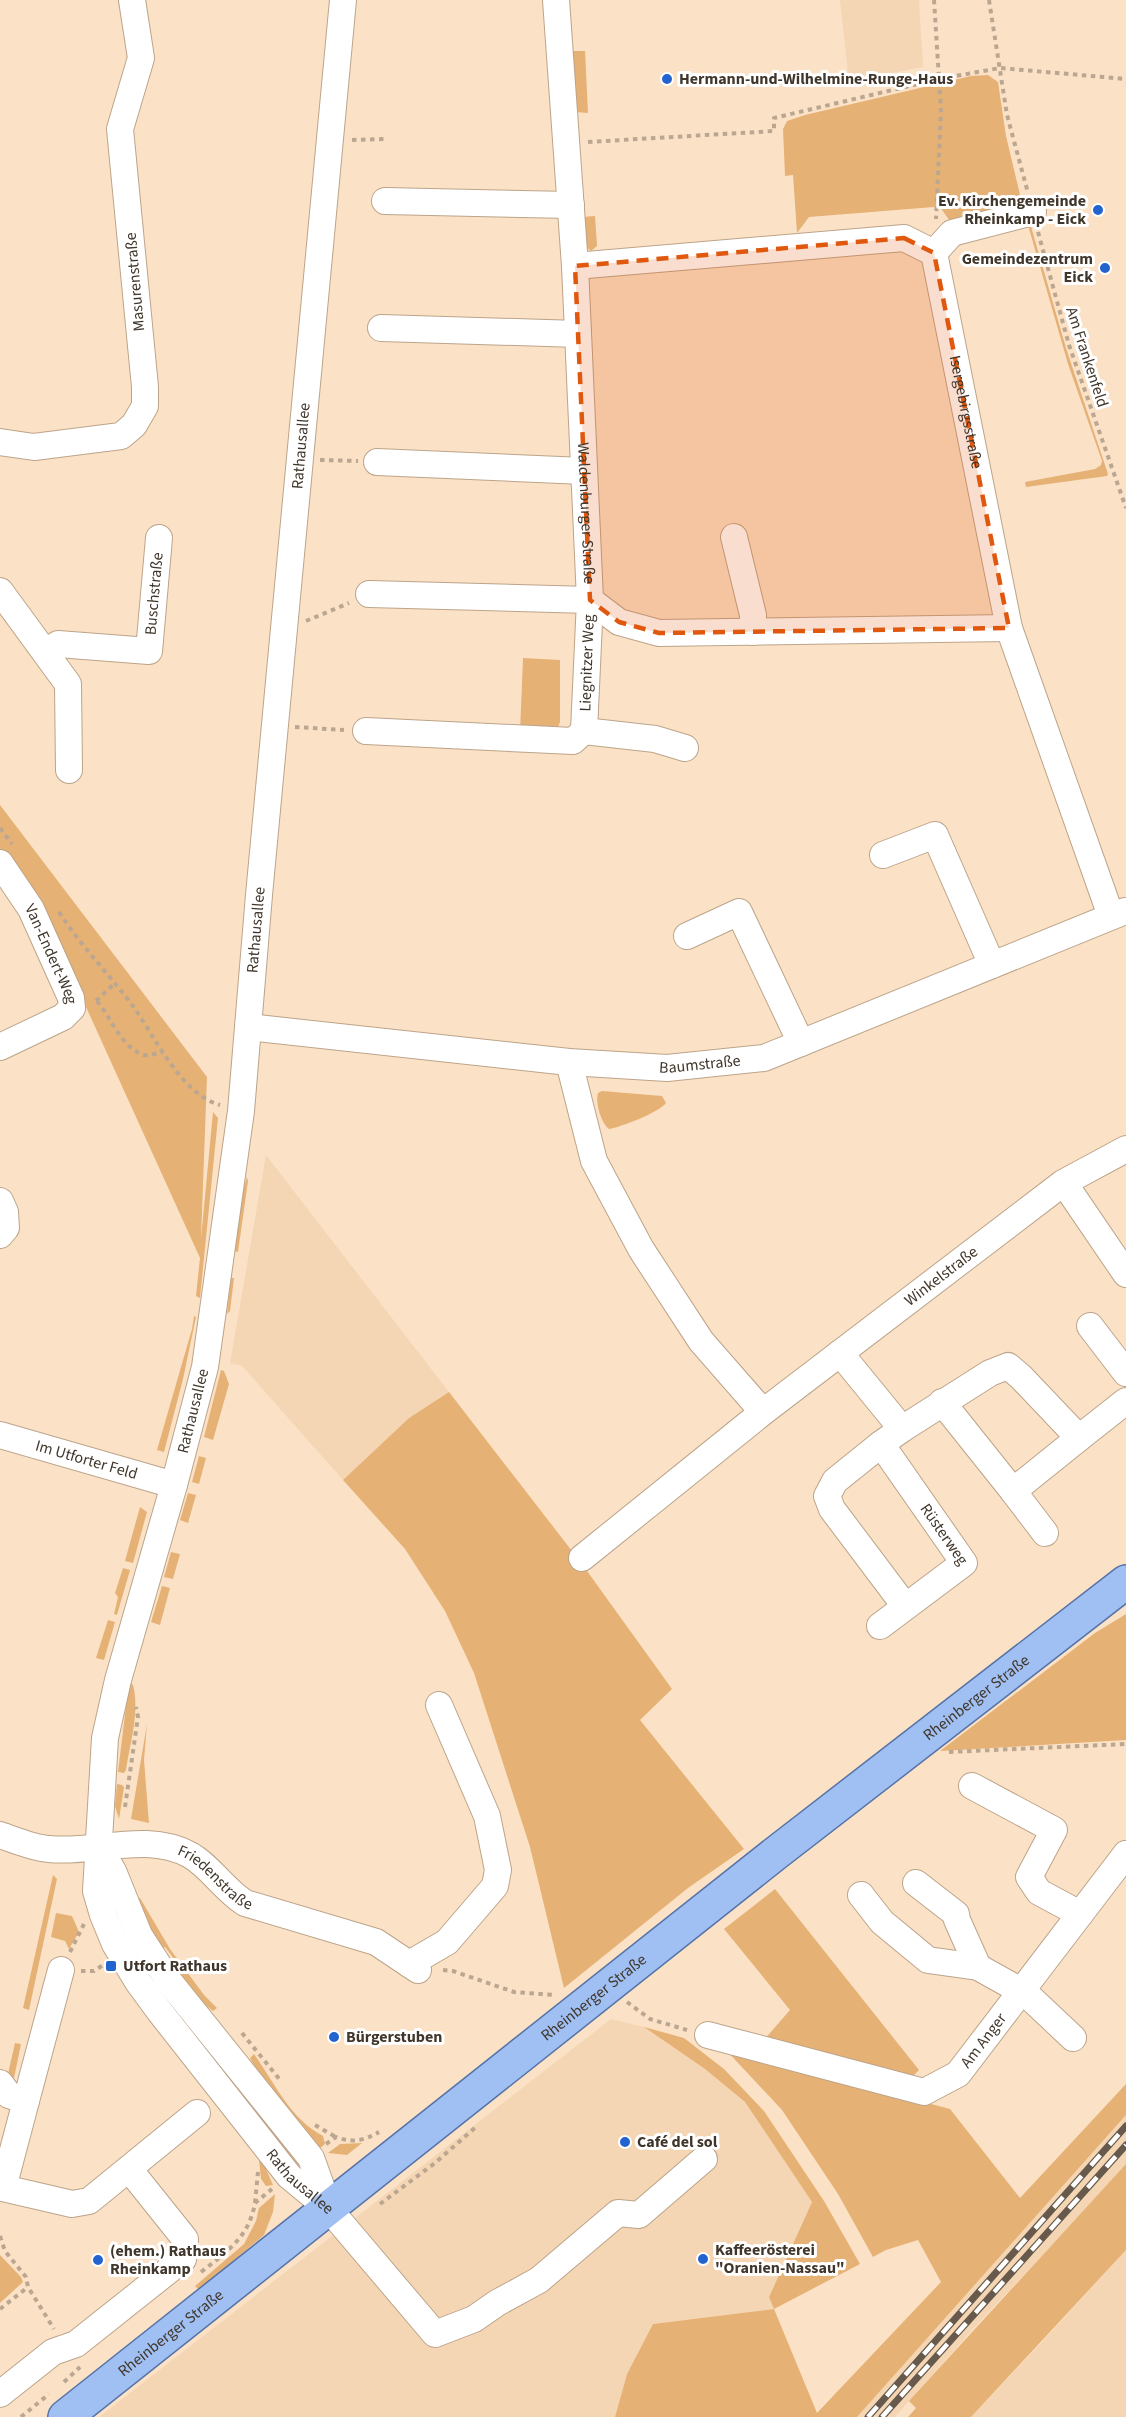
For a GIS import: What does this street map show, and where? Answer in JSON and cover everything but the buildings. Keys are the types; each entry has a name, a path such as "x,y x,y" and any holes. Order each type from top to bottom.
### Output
{"main road":[{"name":"Rheinberger Straße","path":"64,2417 338,2219 610,1983 1126,1582"}],"street":[{"name":"Masurenstraße","path":"0,442 34,447 121,436 134,425 145,406 120,129 141,58 132,0"},
{"name":"Rathausallee","path":"338,2219 310,2158 168,1980 139,1935 113,1871 99,1847 105,1738 118,1680 205,1367 241,1111 343,0"},
{"name":"Waldenburger Straße","path":"556,0 575,266 590,600 619,622 659,633 1009,628"},
{"path":"385,201 571,205"},
{"path":"575,266 904,238 934,253 952,233 1033,212"},
{"name":"Isergebirgsstraße","path":"934,253 1009,628 1119,914"},
{"path":"381,328 578,334"},
{"path":"376,462 584,471"},
{"path":"734,537 753,615 753,632"},
{"name":"Buschstraße","path":"45,652 58,644 149,651 159,538"},
{"path":"0,591 68,684 69,770"},
{"path":"369,594 590,600"},
{"name":"Liegnitzer Weg","path":"590,600 584,732 655,739 685,748"},
{"path":"366,731 573,741 584,732"},
{"path":"883,855 935,835 992,965"},
{"name":"Van-Endert-Weg","path":"0,1047 63,1017 72,1008 71,998 8,856"},
{"path":"687,936 738,912 801,1043"},
{"name":"Baumstraße","path":"248,1027 569,1062 667,1068 764,1058 1119,914"},
{"path":"569,1062 594,1161 641,1249 701,1341 763,1412"},
{"name":"Winkelstraße","path":"582,1558 763,1412 1064,1183 1126,1149"},
{"path":"1064,1183 1126,1274"},
{"path":"0,1201 5,1212 6,1228 0,1235"},
{"path":"1090,1326 1126,1373"},
{"path":"840,1353 902,1429"},
{"path":"905,1606 832,1509 827,1496 835,1480 881,1444 942,1402 990,1373 1008,1366 1079,1438"},
{"path":"1013,1491 1126,1401"},
{"path":"942,1402 1045,1533"},
{"name":"Im Utforter Feld","path":"0,1435 174,1485"},
{"name":"Rüsterweg","path":"880,1626 964,1563 881,1444"},
{"path":"414,1967 447,1942 495,1886 498,1870 487,1816 439,1705"},
{"path":"972,1786 1054,1830 1029,1877 1039,1892 1080,1914"},
{"name":"Friedenstraße","path":"0,1835 48,1849 151,1845 168,1847 188,1854 202,1864 230,1894 245,1903 376,1942 414,1967"},
{"name":"Am Anger","path":"708,2036 924,2092 958,2074 1126,1854"},
{"path":"916,1883 956,1914 978,1967"},
{"path":"861,1895 882,1922 928,1960 978,1967 1022,1990 1073,2039"},
{"path":"61,1970 26,2101 4,2172 72,2204 89,2201 197,2113"},
{"path":"0,2083 9,2095 26,2101"},
{"path":"338,2219 435,2334 474,2319 497,2303 539,2280 618,2212 639,2215 704,2159"},
{"path":"0,2394 53,2352 76,2344 183,2259 185,2240 129,2169"}],"path":[{"path":"934,0 941,110 934,253"},
{"name":"Am Frankenfeld","path":"989,0 1007,115 1033,212 1069,345 1126,508"},
{"path":"566,144 774,131 774,118 939,79 1000,68 1126,79"},
{"path":"351,140 387,139"},
{"path":"320,459 376,462"},
{"path":"304,622 369,594"},
{"path":"294,727 366,731"},
{"path":"0,828 8,856"},
{"path":"53,903 71,931 132,1006 180,1074 197,1092 211,1102 241,1111"},
{"path":"97,1001 121,1035 137,1051 146,1056 163,1052"},
{"path":"940,1753 1126,1744"},
{"path":"61,1970 84,1923"},
{"path":"414,1967 453,1971 514,1992 562,1996"},
{"path":"610,1983 629,2004 650,2019 708,2036"},
{"path":"338,2219 435,2163 479,2124"},
{"path":"0,2236 5,2251 26,2277 28,2287 66,2346"},
{"path":"0,2309 28,2287"}],"highlighted area":[{"path":"904,238 934,253 1009,628 659,633 619,622 590,600 575,266"}],"shaded area":[{"path":"840,0 919,0 923,67 849,82"},
{"path":"585,51 588,113 576,112 571,52"},
{"path":"988,75 998,82 1006,136 1022,203 954,227 940,207 934,207 809,217 797,233 793,175 785,176 783,129 787,121 971,76"},
{"path":"595,216 597,246 591,251 586,247 583,217"},
{"path":"1030,223 1066,348 1107,476 1026,487 1025,482 1095,469 1101,465 1102,461 1068,364 1028,225"},
{"path":"523,658 560,660 560,722 557,730 520,732"},
{"path":"0,805 207,1077 201,1239 213,1112 218,1118 200,1298 196,1296 200,1258 37,899 0,851"},
{"path":"602,1091 662,1096 666,1103 648,1115 609,1129 601,1118 598,1107 598,1093"},
{"path":"266,1155 449,1392 409,1418 343,1480 242,1366 230,1363"},
{"path":"247,1177 238,1252 234,1251 241,1197"},
{"path":"231,1278 234,1278 230,1311 227,1314"},
{"path":"194,1316 196,1317 183,1379 164,1452 157,1450"},
{"path":"221,1370 224,1371 229,1384 213,1440 204,1437"},
{"path":"449,1392 582,1564 672,1689 640,1720 744,1849 688,1888 564,1988 530,1847 474,1673 445,1611 405,1549 343,1480 409,1418"},
{"path":"199,1456 206,1458 199,1484 192,1482"},
{"path":"188,1493 196,1495 188,1523 180,1520"},
{"path":"140,1507 147,1512 133,1563 125,1561"},
{"path":"171,1552 180,1554 173,1579 164,1577"},
{"path":"123,1568 130,1570 117,1615 114,1614 118,1597 115,1593"},
{"path":"162,1586 170,1588 160,1625 151,1622"},
{"path":"1126,1614 1126,1740 940,1751 1095,1633"},
{"path":"108,1620 115,1622 104,1660 96,1658"},
{"path":"129,1682 133,1685 135,1695 135,1717 124,1773 118,1772"},
{"path":"147,1724 144,1760 149,1823 131,1819"},
{"path":"117,1784 124,1787 119,1819 115,1806"},
{"path":"53,1875 57,1879 29,2010 23,2008"},
{"path":"775,1889 919,2070 909,2080 763,2041 790,2010 724,1929"},
{"path":"140,1898 170,1949 204,1995 217,2008 213,2011 190,1993 169,1970 149,1937 133,1900","holes":["165,1947 184,1972 179,1977 160,1950"]},
{"path":"117,1906 300,2163 296,2167 140,1967 111,1908"},
{"path":"56,1913 72,1916 79,1932 69,1949 65,1941 51,1937"},
{"path":"611,2019 644,2027 705,2069 745,2102 812,2202 769,2296 774,2309 653,2324 627,2374 615,2417 99,2417"},
{"path":"644,2027 684,2038 724,2069 764,2111 824,2201 860,2264 774,2309 769,2297 812,2202 745,2102 705,2069"},
{"path":"15,2043 21,2044 14,2078 8,2074"},
{"path":"725,2049 950,2109 1020,2198 1126,2084 1126,2115 857,2417 615,2417 627,2374 653,2324 774,2309 817,2413 941,2282 918,2240 886,2250 873,2257 838,2194 782,2110"},
{"path":"254,2054 292,2110 311,2129 323,2136 325,2144 319,2149 266,2088 250,2058"},
{"path":"1126,2115 1126,2164 1095,2199 975,2327 895,2417 857,2417"},
{"path":"362,2143 347,2155 328,2153 340,2144"},
{"path":"261,2158 273,2185 266,2186 261,2179 259,2160"},
{"path":"1126,2164 1126,2250 971,2417 908,2417 916,2408 909,2401"},
{"path":"275,2194 273,2212 264,2235 199,2290 195,2286 244,2244 256,2221 259,2208"},
{"path":"1126,2250 1126,2417 971,2417 1042,2342"},
{"path":"0,2255 23,2282 0,2303"}],"railway":[{"path":"868,2417 1126,2126"},
{"path":"882,2417 1126,2145"}],"place":[{"name":"Hermann-und-Wilhelmine-Runge-Haus","path":"667,79"},
{"name":"Ev. Kirchengemeinde Rheinkamp - Eick","path":"1098,210"},
{"name":"Gemeindezentrum Eick","path":"1105,268"},
{"name":"Utfort Rathaus","path":"111,1966"},
{"name":"Bürgerstuben","path":"334,2037"},
{"name":"Café del sol","path":"625,2142"},
{"name":"Kaffeerösterei \"Oranien-Nassau\"","path":"703,2259"},
{"name":"(ehem.) Rathaus Rheinkamp","path":"98,2260"}]}
